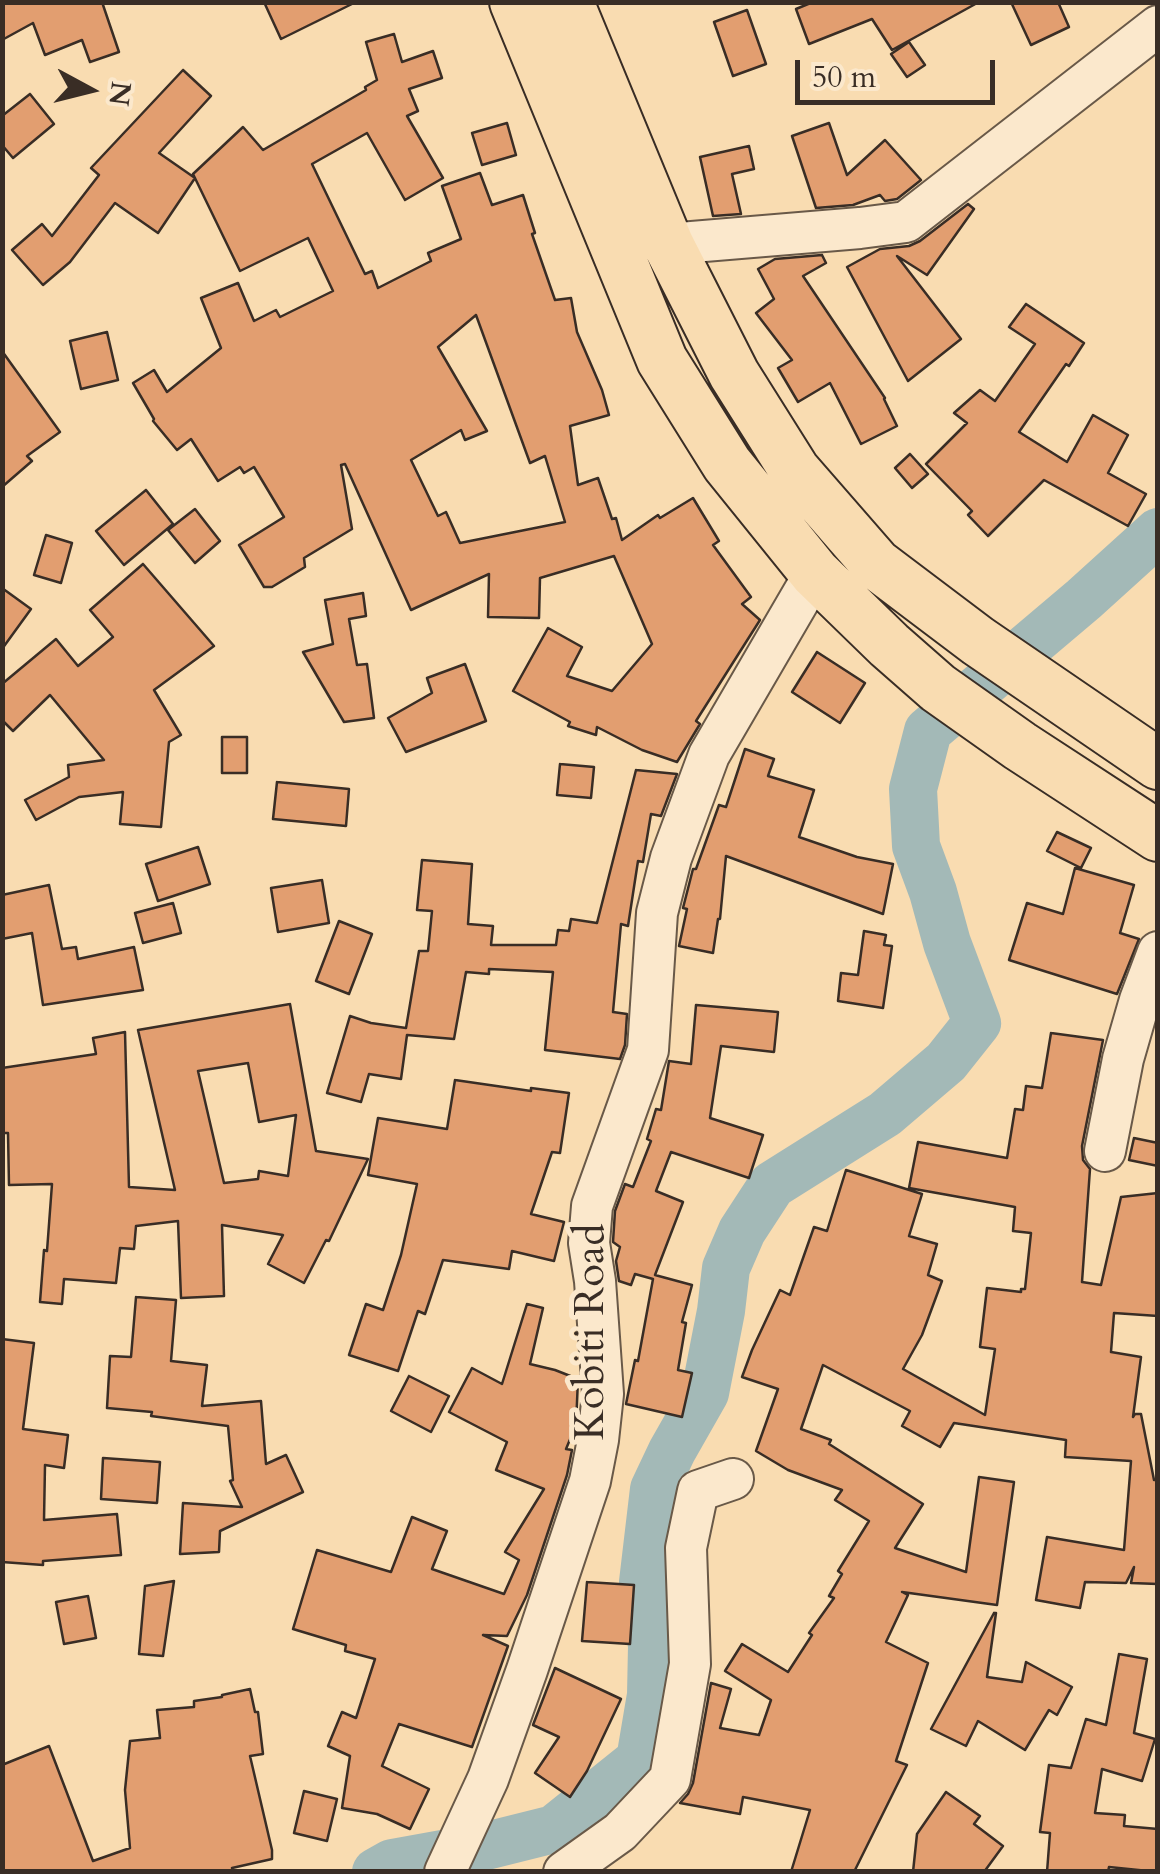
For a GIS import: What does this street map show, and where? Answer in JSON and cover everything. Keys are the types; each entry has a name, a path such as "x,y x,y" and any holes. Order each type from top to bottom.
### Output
{"main road":[{"path":"515,2 662,360 727,464 815,574 938,688 1158,836"},
{"path":"568,2 668,244 734,374 794,471 876,564 978,642 1158,764"}],"street":[{"path":"668,244 906,222 1158,26"},
{"name":"Kobiti Road","path":"452,1858 488,1779 590,1481 602,1394 590,1243 592,1206 648,1050 657,913 670,858 709,755 815,574"},
{"path":"1105,1151 1123,1059 1158,952"},
{"path":"564,1872 620,1832 670,1779 690,1664 686,1548 698,1491 733,1479"}],"building":[{"path":"2,2 102,2 119,52 90,62 82,40 45,55 33,23 2,40"},
{"path":"264,2 356,2 281,39"},
{"path":"813,2 979,2 892,50 872,19 809,44 796,9"},
{"path":"1011,2 1058,2 1069,27 1031,45"},
{"path":"747,10 766,64 733,76 714,22"},
{"path":"394,34 402,62 433,51 442,78 409,89 418,111 407,116 443,178 405,200 367,133 312,164 365,274 372,271 378,288 431,261 428,253 461,239 442,186 480,173 492,205 523,195 555,300 571,298 577,332 609,415 570,426 578,485 598,478 622,540 658,515 660,518 693,498 719,541 713,545 751,597 742,604 760,620 696,721 700,724 677,762 642,750 597,727 596,735 568,726 570,722 513,691 548,628 582,647 567,676 612,691 652,644 614,556 540,578 539,618 488,617 489,574 411,610 345,464 341,465 352,529 304,558 305,567 272,587 264,587 239,545 284,517 254,467 244,473 240,467 218,481 191,439 177,450 153,421 133,383 154,370 167,392 221,348 201,298 238,283 254,321 276,310 280,317 333,291 308,238 240,271 193,174 243,127 263,150 366,90 377,80 366,42","holes":["476,315 530,463 545,456 565,522 460,543 446,512 438,516 411,460 461,430 465,440 487,431 438,347"]},
{"path":"909,42 925,65 907,77 891,54"},
{"path":"183,70 211,96 159,153 195,178 158,233 115,203 70,262 43,285 12,250 42,224 52,236 99,175 91,168"},
{"path":"30,94 54,124 13,158 2,145 2,116"},
{"path":"507,123 516,155 482,165 472,133"},
{"path":"829,123 847,175 885,140 921,180 897,199 885,201 880,195 853,205 816,208 792,136"},
{"path":"749,146 754,169 732,174 741,214 713,216 700,157"},
{"path":"968,204 974,209 927,275 897,256 961,339 908,381 847,267 880,249 920,241"},
{"path":"822,255 826,263 803,276 885,398 897,426 861,444 830,383 798,402 778,368 792,360 756,313 774,299 758,269 775,259"},
{"path":"1026,304 1084,343 1019,432 1067,462 1093,415 1128,435 1108,473 1146,494 1128,526 1044,480 988,536 968,515 972,511 926,464 967,423 954,413 980,390 995,401 1035,344 1009,327"},
{"path":"107,332 118,380 81,389 70,341"},
{"path":"2,351 60,432 27,456 32,461 2,487"},
{"path":"910,454 928,474 912,488 895,468"},
{"path":"146,490 173,524 124,565 96,531"},
{"path":"195,509 220,541 195,563 168,530"},
{"path":"46,535 72,543 61,583 34,575"},
{"path":"143,564 214,646 154,690 181,735 169,742 161,827 120,824 123,792 79,797 36,820 25,800 69,777 68,765 104,760 50,695 13,731 2,720 2,684 56,639 78,666 113,637 90,610"},
{"path":"2,588 31,609 2,649"},
{"path":"363,593 366,616 349,619 357,665 367,664 374,718 344,722 303,652 333,644 325,600"},
{"path":"817,652 865,683 840,723 792,692"},
{"path":"465,664 486,721 406,752 388,718 432,693 427,678"},
{"path":"222,737 247,737 247,773 222,773"},
{"path":"745,749 774,759 768,776 814,790 799,837 857,857 893,864 883,914 726,856 713,953 679,946 693,869 719,805 726,807"},
{"path":"560,764 594,767 591,798 557,795"},
{"path":"636,770 677,774 661,816 651,814 643,862 638,861 628,926 621,924 613,1012 627,1014 620,1059 545,1050 553,972 489,969 489,974 466,972 454,1039 407,1035 401,1079 369,1074 361,1102 327,1093 350,1016 406,1028 419,951 428,951 432,911 417,910 422,860 472,864 468,924 493,926 491,945 556,945 558,930 569,931 571,919 597,923"},
{"path":"277,782 349,789 346,826 273,819"},
{"path":"1057,832 1091,848 1081,868 1047,851"},
{"path":"198,847 210,884 158,901 146,864"},
{"path":"1075,868 1134,885 1120,933 1139,939 1117,994 1009,960 1027,903 1063,914"},
{"path":"322,880 329,923 278,932 271,888"},
{"path":"49,885 62,949 76,947 78,959 134,947 143,990 43,1005 32,933 2,939 2,895"},
{"path":"173,903 181,933 143,943 135,913"},
{"path":"339,921 372,934 349,994 316,981"},
{"path":"864,931 886,935 884,945 892,946 883,1008 838,1001 841,973 858,975"},
{"path":"290,1004 316,1151 368,1159 304,1283 268,1264 283,1235 222,1225 224,1296 181,1298 178,1221 136,1226 134,1249 120,1248 116,1283 64,1279 62,1304 40,1302 52,1184 9,1185 8,1133 2,1133 2,1068 96,1054 93,1038 125,1032 129,1187 175,1190 138,1030","holes":["248,1063 259,1122 296,1115 288,1176 259,1171 258,1179 224,1183 198,1071"]},
{"path":"696,1005 778,1012 774,1052 721,1046 710,1118 763,1135 749,1178 671,1152 656,1191 683,1202 655,1275 692,1285 682,1322 686,1323 678,1370 692,1373 682,1417 626,1404 653,1279 635,1274 631,1285 619,1281 616,1261 620,1247 613,1242 615,1211 625,1184 633,1187 651,1141 647,1139 656,1109 661,1110 669,1061 691,1064"},
{"path":"1051,1033 1103,1040 1082,1146 1083,1160 1090,1169 1082,1282 1101,1285 1121,1197 1158,1193 1158,1316 1114,1313 1111,1352 1141,1357 1133,1417 1141,1414 1154,1480 1158,1480 1158,1584 1131,1583 1134,1567 1126,1583 1085,1582 1080,1608 1036,1600 1047,1537 1124,1550 1131,1461 1065,1457 1066,1440 954,1423 940,1447 902,1426 910,1411 823,1365 801,1429 831,1440 829,1444 923,1504 895,1548 966,1572 979,1477 1014,1482 997,1605 902,1592 908,1595 886,1642 928,1663 896,1761 907,1765 854,1872 791,1872 810,1810 743,1797 740,1814 680,1803 693,1783 711,1683 731,1689 720,1728 759,1735 771,1700 725,1671 742,1644 788,1672 834,1598 829,1596 842,1574 838,1571 869,1521 835,1500 842,1490 788,1470 756,1451 778,1389 742,1377 780,1290 790,1295 814,1227 827,1231 846,1170 922,1194 909,1236 937,1244 928,1275 942,1281 922,1335 903,1369 985,1415 995,1349 980,1347 987,1288 1021,1292 1025,1289 1031,1233 1013,1231 1015,1207 909,1188 918,1142 1007,1158 1015,1109 1023,1110 1026,1086 1042,1088"},
{"path":"455,1080 569,1093 560,1153 552,1152 531,1214 564,1222 554,1261 512,1251 509,1269 443,1260 425,1314 418,1311 398,1371 349,1355 366,1304 383,1310 401,1255 417,1184 368,1175 378,1118 447,1129"},
{"path":"1134,1138 1158,1143 1158,1166 1129,1160"},
{"path":"136,1297 176,1300 171,1361 207,1365 202,1406 261,1401 266,1464 286,1455 303,1492 220,1531 219,1552 180,1554 183,1503 242,1507 230,1481 233,1480 228,1426 107,1408 110,1356 131,1357"},
{"path":"527,1304 543,1308 530,1364 578,1379 576,1425 566,1449 572,1450 567,1475 527,1595 507,1636 483,1635 508,1646 472,1747 399,1724 382,1766 429,1789 410,1829 377,1814 342,1808 350,1756 328,1746 342,1712 356,1718 375,1659 345,1651 346,1645 293,1629 317,1550 391,1572 412,1517 447,1531 432,1569 504,1594 519,1560 505,1552 544,1489 496,1470 507,1442 449,1412 472,1368 502,1384"},
{"path":"2,1339 34,1343 23,1429 68,1435 64,1468 45,1465 44,1520 117,1514 121,1555 43,1561 43,1565 2,1562"},
{"path":"409,1376 449,1396 431,1432 391,1411"},
{"path":"103,1458 160,1462 157,1503 101,1499"},
{"path":"174,1581 163,1656 139,1654 145,1586"},
{"path":"587,1582 634,1585 630,1644 582,1641"},
{"path":"88,1596 96,1638 64,1644 56,1602"},
{"path":"994,1613 987,1677 1022,1682 1026,1662 1072,1687 1057,1715 1049,1710 1025,1750 978,1721 966,1746 931,1729"},
{"path":"1119,1654 1147,1659 1134,1733 1155,1739 1142,1781 1102,1769 1095,1813 1125,1815 1124,1826 1158,1829 1158,1872 1109,1867 1108,1872 1047,1872 1050,1833 1040,1832 1049,1765 1071,1768 1086,1719 1106,1725"},
{"path":"555,1668 621,1699 587,1771 570,1797 535,1773 559,1737 533,1725"},
{"path":"250,1689 258,1712 263,1754 250,1756 272,1859 232,1868 233,1872 2,1872 2,1765 49,1746 93,1861 130,1848 125,1790 130,1741 160,1738 157,1710 194,1707 194,1701"},
{"path":"304,1791 337,1799 327,1841 294,1833"},
{"path":"946,1792 980,1816 974,1824 1003,1846 984,1872 913,1872 917,1834"}],"waterway":[{"path":"376,1872 392,1863 554,1829 640,1760 651,1695 652,1646 643,1582 654,1489 705,1393 726,1268 742,1231 772,1185 885,1114 946,1062 977,1023 916,846 913,789 928,731 1158,532"}]}
